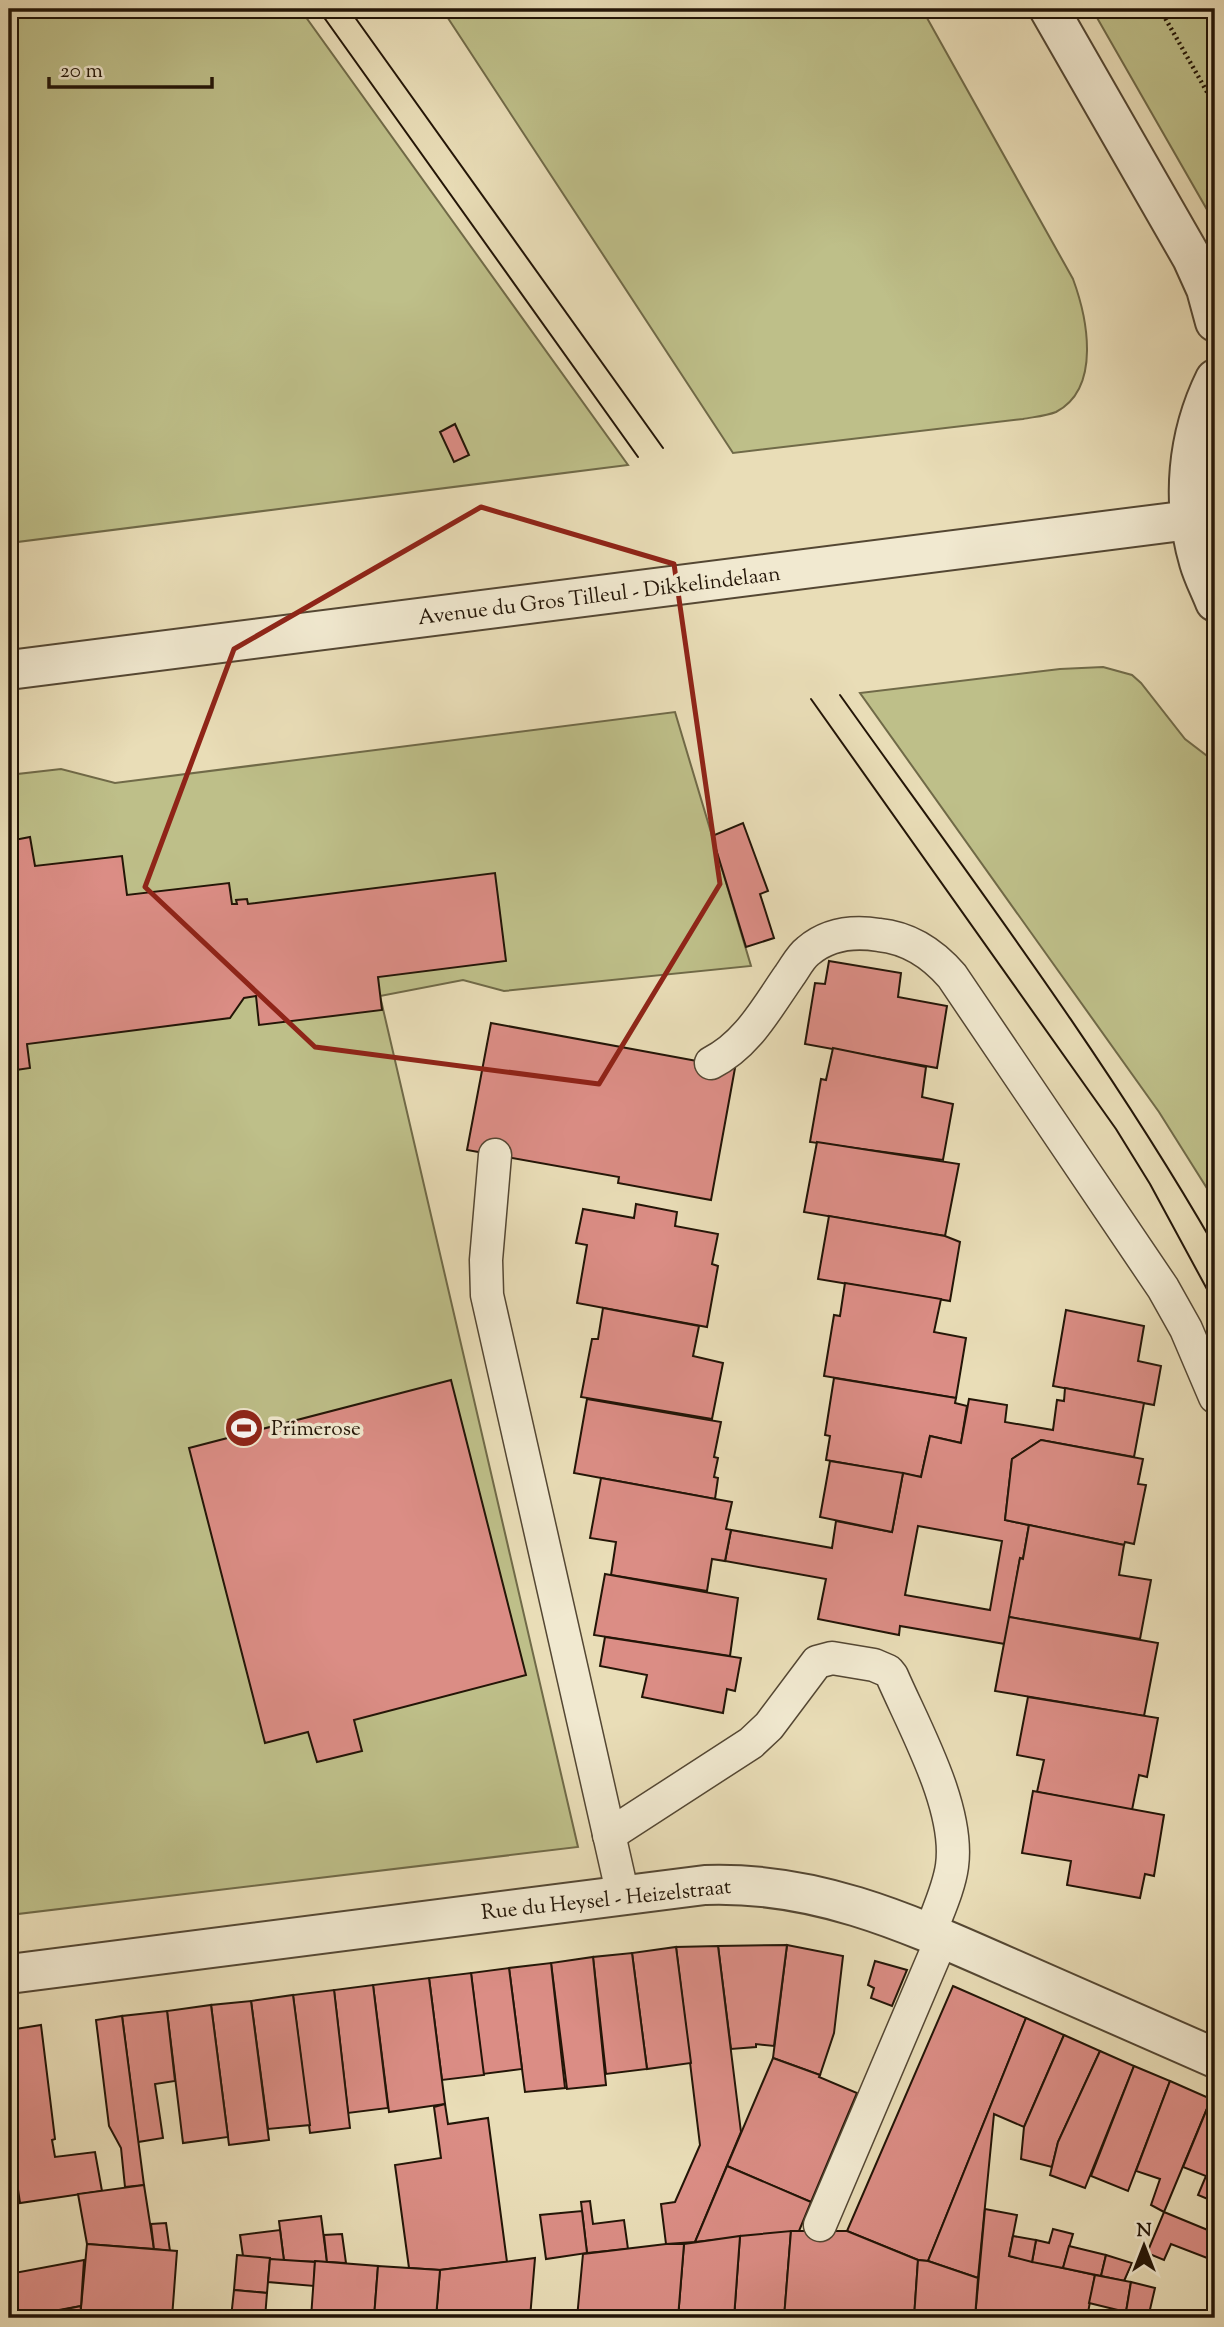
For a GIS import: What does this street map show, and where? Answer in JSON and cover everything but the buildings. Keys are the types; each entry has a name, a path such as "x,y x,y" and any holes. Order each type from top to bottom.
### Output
{"street":[{"path":"1049,9 1192,258 1206,289 1215,322"},
{"path":"1215,379 1205,400 1194,439 1189,480 1190,520 1199,563 1215,602"},
{"name":"Avenue du Gros Tilleul - Dikkelindelaan","path":"9,670 1190,520"},
{"name":"Rue du Heysel - Heizelstraat","path":"9,1974 705,1885 765,1886 825,1896 936,1935 1215,2058"}],"lane":[{"path":"711,1063 730,1052 746,1037 806,952 822,941 842,934 864,933 904,941 923,950 952,976 1163,1288 1186,1329 1215,1397"},
{"path":"495,1154 486,1260 487,1295 623,1896"},
{"path":"609,1835 751,1743 769,1726 817,1662 832,1658 881,1667 892,1676 946,1802 953,1851 951,1874 936,1935 820,2225"}],"path":[{"path":"1160,9 1215,106"}],"highlighted area":[{"path":"481,507 674,564 720,884 599,1084 315,1047 145,887 234,649"}],"green space":[{"path":"9,9 300,9 628,465 9,543"},
{"path":"442,9 922,9 1073,279 1083,312 1087,351 1080,386 1071,401 1056,412 1023,419 733,453"},
{"path":"1092,9 1215,9 1213,220"},
{"path":"1103,667 1132,675 1185,739 1215,762 1215,1201 1159,1112 860,693 1060,669"},
{"name":"Primerose","path":"675,712 751,966 504,991 463,980 380,996 578,1847 9,1915 9,775 61,769 115,783"}],"tram line":[{"path":"318,9 638,457"},
{"path":"349,9 663,448"},
{"path":"840,695 1082,1035 1215,1247"},
{"path":"811,699 1116,1129 1150,1184 1215,1304"}],"place":[{"name":"Primerose","path":"244,1428"}]}
